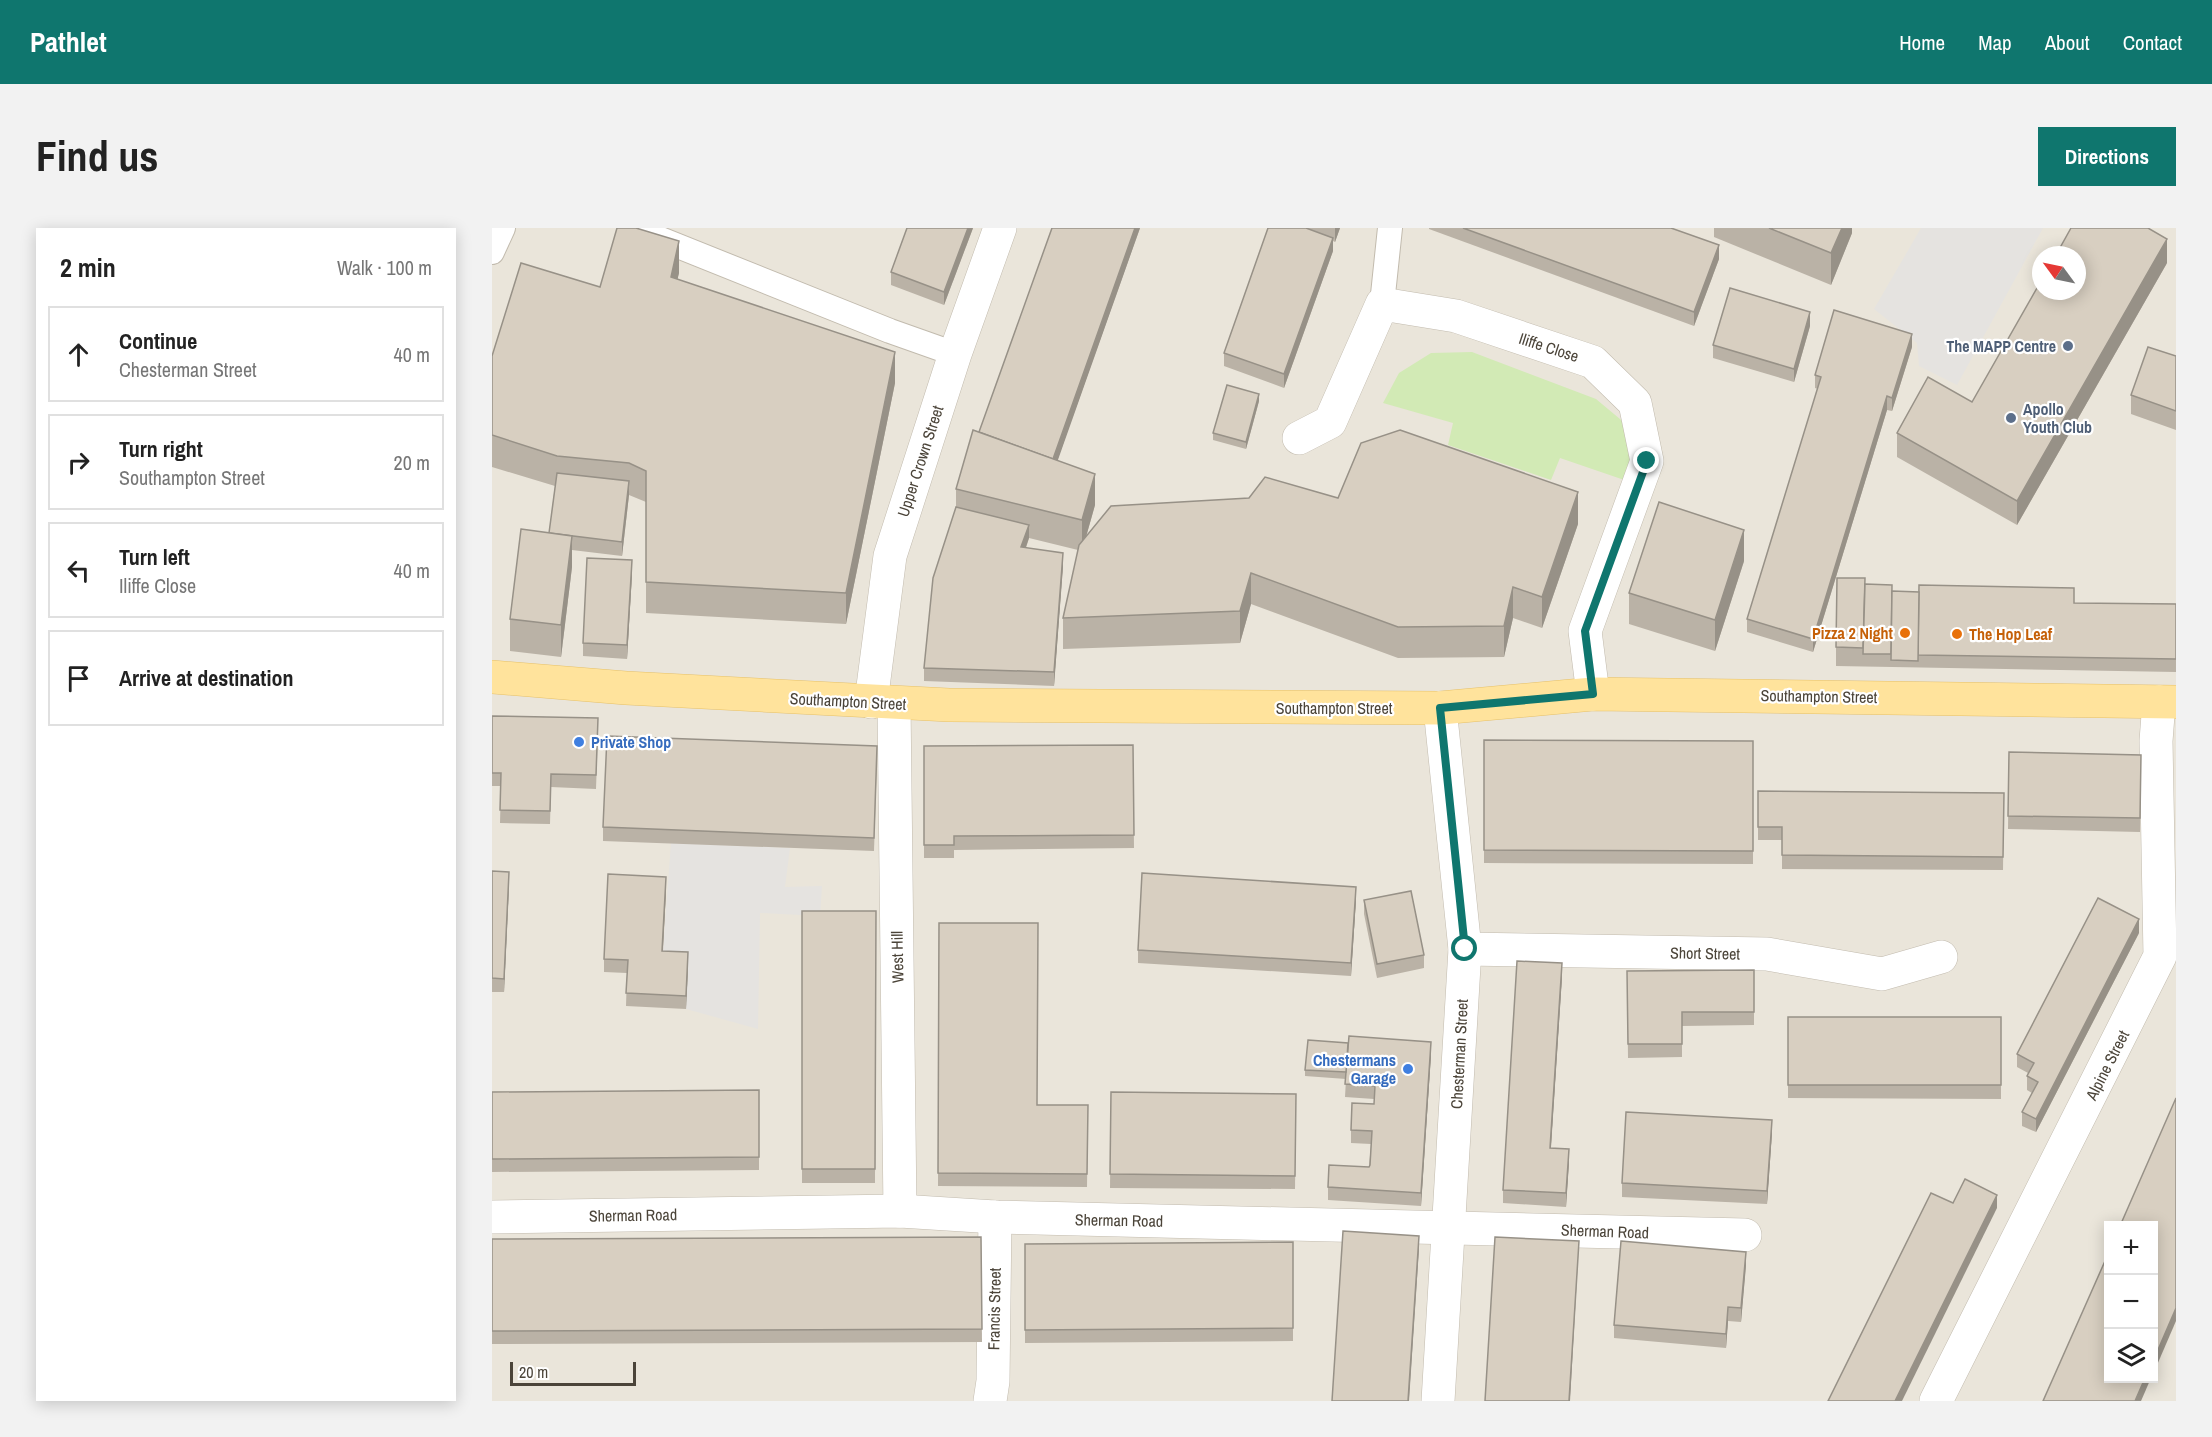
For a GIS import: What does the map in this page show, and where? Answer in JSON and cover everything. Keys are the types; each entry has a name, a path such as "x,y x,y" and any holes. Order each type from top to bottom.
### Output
{"main road":[{"name":"Southampton Street","path":"492,677 626,688 949,705 1440,708 1593,694 2167,702"}],"street":[{"name":"Upper Crown Street","path":"882,703 890,556 955,354 1000,228"},
{"path":"1299,438 1330,422 1382,304"},
{"name":"Iliffe Close","path":"1382,304 1456,316 1593,362 1635,403 1647,461 1585,631 1593,694"},
{"name":"Alpine Street","path":"1936,1401 2168,959 2156,741 2167,702"},
{"name":"West Hill","path":"882,703 900,1211"},
{"name":"Chesterman Street","path":"1438,1401 1465,949 1440,708"},
{"name":"Short Street","path":"1465,949 1767,954 1882,974 1941,957"},
{"name":"Sherman Road","path":"492,1217 900,1211 994,1217 1745,1235"},
{"name":"Francis Street","path":"990,1401 993,1381 994,1217"}],"lane":[{"path":"492,252 503,228"},
{"path":"633,228 890,331 955,354"},
{"path":"1382,304 1390,228"}],"shaded area":[{"path":"492,228 2176,228 2176,1401 492,1401"},
{"path":"1921,228 2043,228 1957,385 1919,366 1917,343 1874,309"},
{"path":"671,843 790,848 785,887 822,886 820,916 760,913 758,1029 686,1009 688,966 662,964"}],"green space":[{"path":"1472,352 1596,399 1626,424 1633,483 1560,458 1551,480 1448,445 1453,423 1383,403 1399,373 1431,353"}],"building":[{"path":"617,228 636,228 679,241 671,277 895,352 846,593 646,582 646,471 629,463 557,456 492,435 492,356 521,263 600,287"},
{"path":"907,228 968,228 944,292 891,272"},
{"path":"1052,228 1135,228 1053,459 979,432"},
{"path":"1268,228 1306,228 1333,238 1284,374 1224,353"},
{"path":"1463,228 1671,228 1719,245 1694,312"},
{"path":"1769,228 1842,228 1831,253"},
{"name":"The MAPP Centre","path":"2071,228 2148,228 2167,239 2017,501 1897,433 1928,377 1972,402 2032,297 2032,300 2086,300 2086,246 2061,246"},
{"path":"1730,288 1810,312 1794,369 1713,345"},
{"path":"1834,310 1912,334 1892,398 1887,396 1813,639 1747,619 1821,377 1815,375"},
{"path":"2148,347 2176,356 2176,411 2131,395"},
{"path":"1227,385 1259,394 1246,442 1213,433"},
{"path":"973,430 1095,474 1082,520 956,489"},
{"path":"1400,430 1578,492 1542,597 1513,587 1504,626 1398,627 1251,573 1240,611 1063,618 1079,545 1111,506 1249,498 1265,477 1338,498 1361,443"},
{"path":"557,473 629,481 622,542 549,533"},
{"path":"1659,502 1744,530 1715,620 1629,593"},
{"path":"956,507 1029,525 1021,547 1063,553 1054,672 924,668 933,578"},
{"path":"521,529 572,536 561,625 510,619"},
{"path":"587,558 632,560 627,645 583,643"},
{"path":"1837,578 1865,578 1863,648 1836,647"},
{"path":"1865,584 1892,585 1891,654 1863,654"},
{"path":"1919,585 2074,588 2074,603 2176,604 2176,659 1918,655"},
{"name":"Pizza 2 Night","path":"1892,591 1919,592 1918,661 1891,660"},
{"path":"492,716 598,718 596,775 551,774 550,811 500,810 501,773 492,773"},
{"path":"607,736 877,746 874,838 603,827"},
{"path":"1484,740 1753,741 1753,851 1484,850"},
{"path":"1133,745 1134,835 954,836 954,845 924,845 924,746"},
{"path":"2009,752 2141,755 2140,818 2008,816"},
{"path":"1758,791 2004,793 2003,857 1782,855 1782,827 1758,827"},
{"path":"492,871 509,872 504,979 492,978"},
{"path":"1142,873 1356,887 1351,963 1138,950"},
{"path":"608,874 666,877 662,951 688,952 686,996 626,993 628,960 604,959"},
{"path":"1411,891 1424,955 1377,964 1364,900"},
{"path":"2098,898 2139,919 2036,1119 2022,1112 2038,1082 2027,1076 2034,1063 2017,1054"},
{"path":"802,911 876,911 875,1169 802,1169"},
{"path":"939,923 1038,923 1037,1105 1088,1105 1087,1174 938,1173"},
{"path":"1517,961 1562,963 1550,1148 1569,1149 1566,1193 1503,1190"},
{"path":"1754,970 1754,1012 1682,1012 1682,1044 1628,1044 1627,971"},
{"path":"1788,1017 2001,1017 2001,1085 1788,1085"},
{"path":"1349,1036 1431,1042 1421,1193 1328,1187 1329,1165 1369,1167 1370,1165 1372,1131 1351,1130 1352,1103 1374,1104 1375,1086 1345,1084"},
{"path":"1308,1040 1348,1043 1346,1072 1305,1070"},
{"path":"759,1090 759,1157 492,1159 492,1092"},
{"path":"1111,1092 1296,1094 1295,1176 1110,1174"},
{"path":"2176,1098 2176,1308 2158,1350 2158,1221 2122,1221"},
{"path":"1626,1112 1772,1120 1767,1191 1622,1183"},
{"path":"1965,1179 1997,1195 1895,1401 1828,1401 1931,1193 1953,1203"},
{"path":"1343,1231 1419,1236 1408,1401 1332,1401"},
{"path":"981,1237 982,1329 492,1331 492,1239"},
{"path":"1495,1237 1579,1241 1569,1401 1485,1401"},
{"path":"1621,1241 1746,1252 1741,1308 1728,1307 1726,1334 1614,1325"},
{"path":"1293,1242 1293,1328 1025,1330 1025,1244"},
{"path":"2104,1263 2104,1383 2143,1383 2135,1401 2043,1401"}],"place":[{"name":"The MAPP Centre","path":"2068,346"},
{"name":"Apollo Youth Club","path":"2011,418"},
{"name":"Pizza 2 Night","path":"1905,633"},
{"name":"The Hop Leaf","path":"1957,634"},
{"name":"Private Shop","path":"579,742"},
{"name":"Chestermans Garage","path":"1408,1069"}],"route":[{"path":"1465,949 1440,708 1593,694 1585,631 1647,461"}]}
